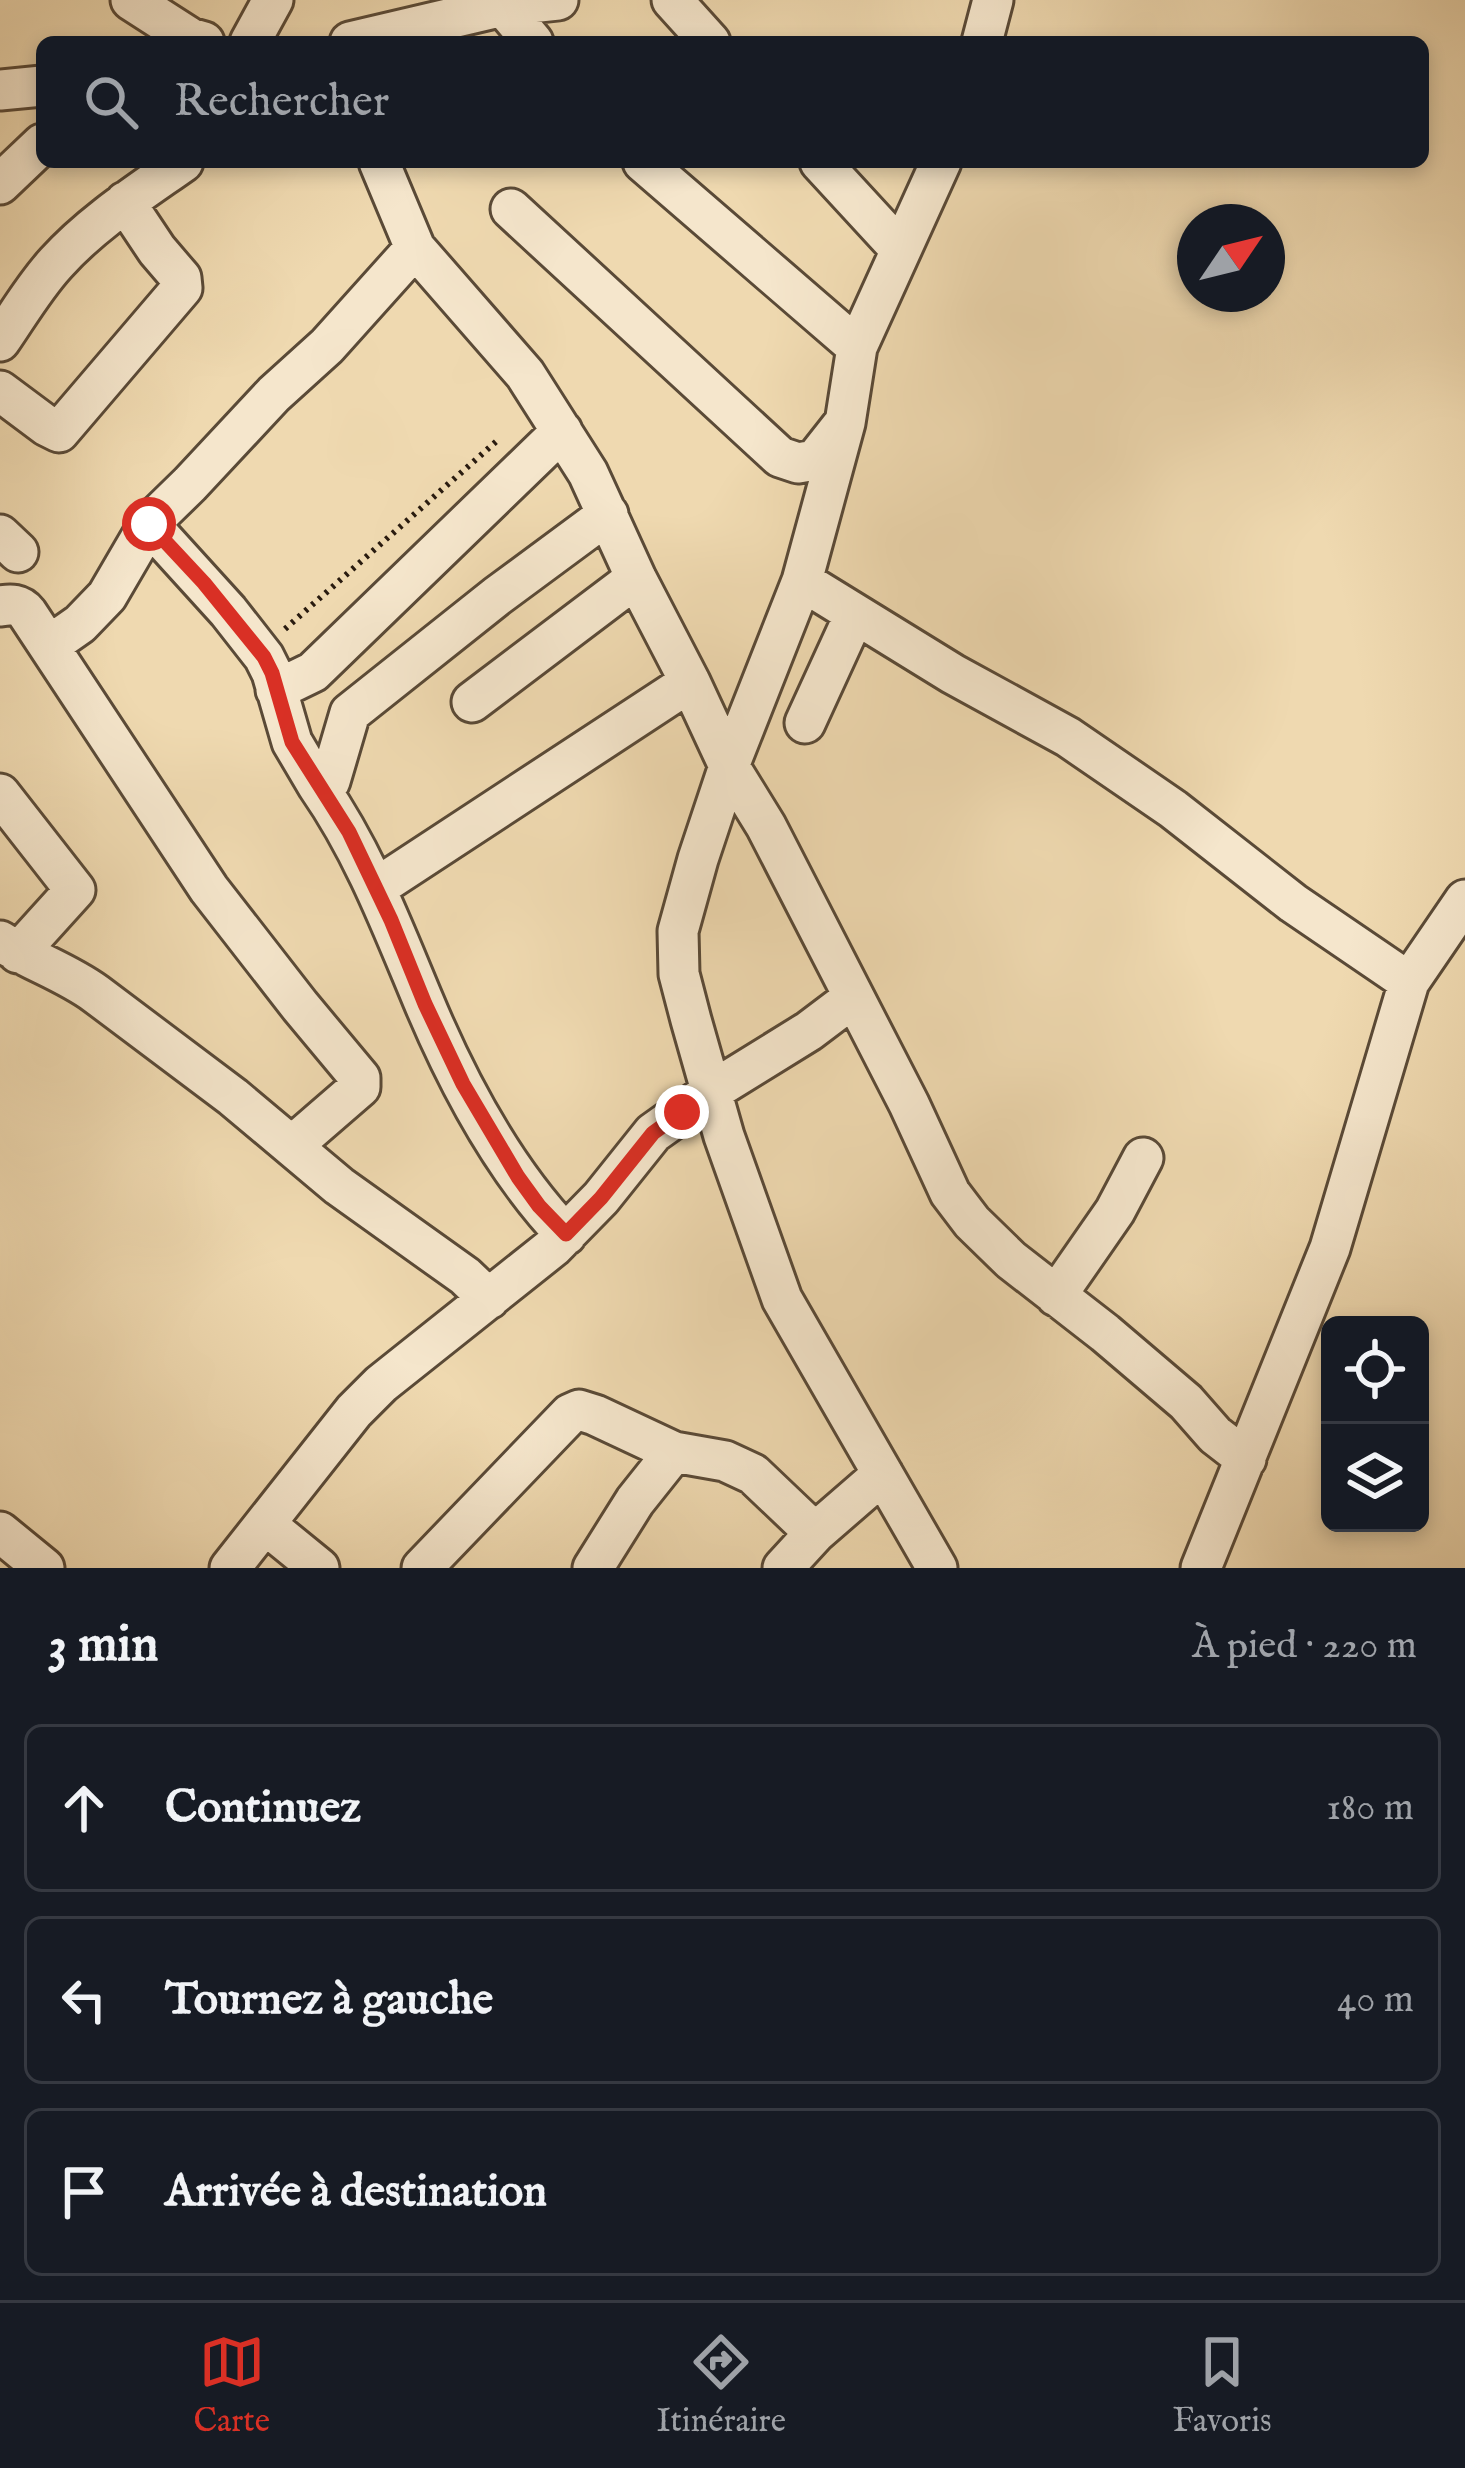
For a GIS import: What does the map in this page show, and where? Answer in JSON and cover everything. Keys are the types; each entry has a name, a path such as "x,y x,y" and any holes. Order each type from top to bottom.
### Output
{"street":[{"path":"131,0 182,36"},
{"path":"253,36 273,0"},
{"path":"374,36 504,3 558,0"},
{"path":"672,0 705,36"},
{"path":"984,36 993,0"},
{"path":"504,3 529,36"},
{"path":"0,90 36,87"},
{"path":"0,184 36,150"},
{"path":"0,341 57,262 125,202 174,168"},
{"path":"382,168 415,248 525,374 588,473 729,766 766,826 950,1193 994,1245 1186,1402 1215,1435 1246,1459"},
{"path":"650,168 857,347"},
{"path":"826,168 901,250"},
{"path":"937,1568 782,1299 724,1136 679,974 677,931 729,766 802,581 845,423 857,347 938,168"},
{"path":"0,392 59,432 182,288 181,278 125,202"},
{"path":"512,209 780,457 798,463 815,460 845,423"},
{"path":"50,645 80,624 107,596 149,524 327,346 415,248"},
{"path":"276,691 313,673 562,431"},
{"path":"318,786 330,781 347,718 356,708 608,514"},
{"path":"149,524 204,583 269,667 292,742 349,832 463,1084 518,1177 566,1234"},
{"path":"472,702 636,578"},
{"path":"802,581 953,674 1068,737 1408,982"},
{"path":"0,606 23,608 209,889 362,1082 292,1145"},
{"path":"806,723 855,614"},
{"path":"376,888 690,682"},
{"path":"0,794 75,890 9,946 78,981 233,1096 339,1186 489,1298"},
{"path":"1201,1568 1330,1248 1408,982 1465,900"},
{"path":"230,1568 354,1411 566,1234 653,1133 854,997"},
{"path":"1056,1296 1115,1211 1143,1158"},
{"path":"422,1568 575,1411 596,1414 674,1452 725,1461 753,1474 815,1533"},
{"path":"592,1568 674,1452"},
{"path":"783,1568 883,1474"},
{"path":"265,1524 320,1568"},
{"path":"0,1532 44,1568"}],"path":[{"path":"259,651 502,437"}],"route":[{"path":"149,524 264,657 292,742 349,832 463,1084 539,1206 566,1234 653,1133 682,1112"}]}
